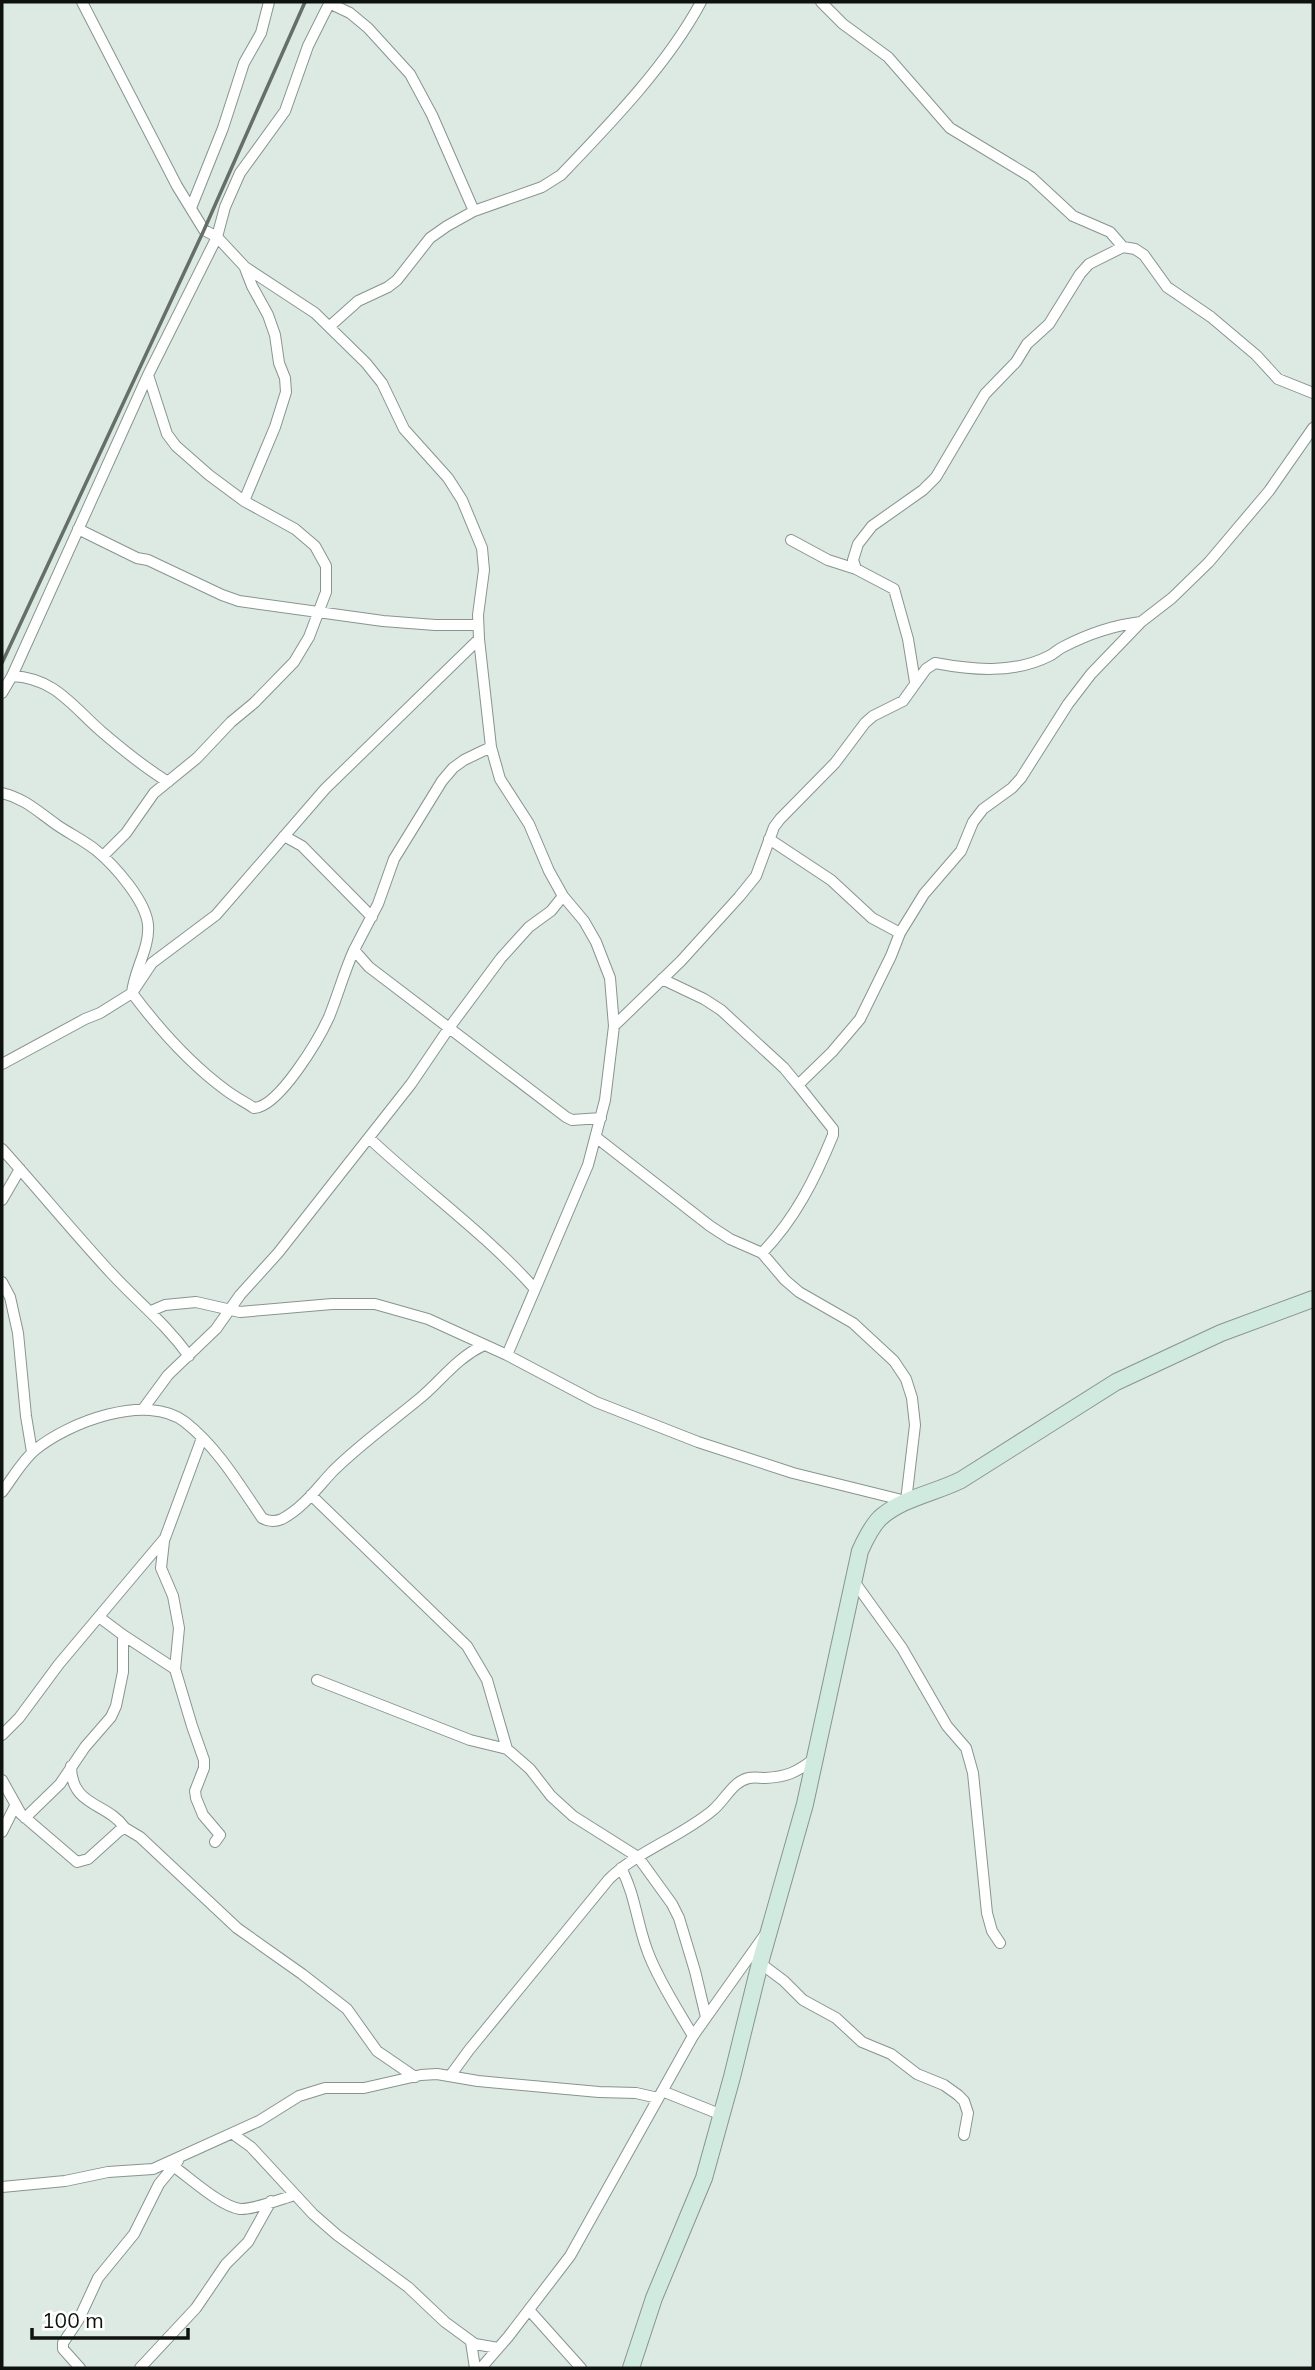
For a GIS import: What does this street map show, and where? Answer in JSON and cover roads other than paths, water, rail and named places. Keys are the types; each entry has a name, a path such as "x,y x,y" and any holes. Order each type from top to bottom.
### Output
{"street":[{"path":"82,2 160,154 204,230 216,237 245,267 295,299 330,326 382,383 404,429 447,478 469,511 482,548 484,570 478,625 491,747 500,779 529,824 549,871 584,921 604,960 610,978 614,1026 597,1138 579,1189 507,1355"},
{"path":"191,208 223,128 244,63 261,33 270,2"},
{"path":"2,693 12,677 47,593 148,375 216,237 225,207 240,173 285,111 308,46 330,2 351,13 368,28 410,74 432,115 474,211"},
{"path":"330,326 358,301 397,280 430,238 474,211 542,187 561,175 655,70 701,2"},
{"path":"821,2 843,24 888,57 950,128 1031,177 1073,216 1110,232 1123,247"},
{"path":"856,569 854,553 864,534 923,490 936,477 985,394 1016,362 1027,344 1049,324 1088,264 1123,247 1135,249 1144,255 1167,287 1211,317 1256,355 1278,379 1313,393"},
{"path":"244,501 275,427 286,391 275,335 245,267"},
{"path":"103,856 126,832 154,793 197,758 294,662 303,650 326,592 326,566 316,546 295,529 244,501 176,446 167,434 148,375"},
{"path":"798,1085 832,1052 860,1019 900,933 924,894 961,851 973,822 983,809 1021,778 1079,688 1141,622 1209,562 1269,491 1313,428"},
{"path":"78,529 136,558 148,560 222,595 271,607 383,621 478,625"},
{"path":"791,540 828,560 856,569 894,589 908,639 915,682"},
{"path":"614,1026 662,979 747,887 762,863 769,839 780,819 835,763 865,723 903,701 926,669 935,663 976,669 1009,667 1040,659 1064,646 1114,628 1141,622"},
{"path":"2,1064 100,1013 132,993 152,963 216,915 353,760 479,639"},
{"path":"12,677 26,677 55,689 115,744 167,782"},
{"path":"2,793 29,803 103,856 135,894 145,911 148,925 147,941 132,993 181,1051 228,1091 254,1108 259,1108 293,1075 318,1038 329,1017 346,966 384,891 394,859 442,781 464,760 491,747"},
{"path":"284,836 302,846 372,917"},
{"path":"769,839 831,880 872,918 900,933"},
{"path":"143,1409 168,1375 216,1329 229,1309 265,1270 411,1084 482,981 516,939 551,911 564,896"},
{"path":"354,950 369,967 566,1117 572,1120 601,1118"},
{"path":"662,979 721,1010 784,1068 833,1129 833,1135 806,1195 786,1227 762,1254"},
{"path":"369,1138 403,1171 491,1246 534,1288"},
{"path":"597,1138 710,1226 762,1254 799,1292 853,1323 894,1361 906,1379 912,1398 915,1425 906,1501"},
{"path":"2,1149 93,1254 151,1311 189,1356"},
{"path":"2,1200 20,1170"},
{"path":"2,1283 9,1297 18,1333 32,1452"},
{"path":"631,2368 654,2298 704,2178 722,2115 814,1759 860,1551 869,1531 881,1517 906,1501 961,1480 1116,1382 1222,1333 1313,1299"},
{"path":"151,1311 166,1305 196,1302 240,1312 332,1304 375,1304 428,1319 507,1355 596,1402 698,1442 793,1473 906,1501"},
{"path":"2,1492 32,1452 73,1426 143,1409 176,1417 219,1455 262,1518 268,1522 282,1519 311,1495 358,1447 420,1398 466,1354 484,1345"},
{"path":"202,1438 165,1538 161,1568 173,1596 179,1628 175,1669 204,1760 204,1768 195,1791 196,1798 203,1815 220,1835 215,1842"},
{"path":"311,1495 467,1646 487,1681 507,1749"},
{"path":"2,1735 19,1718 58,1664 165,1538"},
{"path":"853,1580 902,1648 947,1726 966,1748 973,1773 987,1913 992,1931 1000,1943"},
{"path":"99,1617 175,1669"},
{"path":"25,1818 60,1784 71,1766 111,1717 116,1706 124,1661 123,1635"},
{"path":"317,1680 470,1740 507,1749 530,1769 551,1796 573,1816 638,1857 679,1918 706,2017"},
{"path":"450,2076 621,1868 696,1823 721,1802 736,1784 749,1778 797,1773 814,1759"},
{"path":"71,1766 71,1780 90,1802 147,1842 237,1928 338,2002 377,2051 415,2077"},
{"path":"2,1780 15,1806 25,1818 77,1862 88,1859 125,1828"},
{"path":"2,1832 15,1806"},
{"path":"621,1868 633,1893 642,1936 650,1957 693,2036"},
{"path":"481,2368 529,2311 569,2256 693,2036 771,1926 777,1908"},
{"path":"760,1963 803,2000 836,2018 862,2042 891,2054 917,2074 944,2085 958,2095 968,2108 964,2135"},
{"path":"2,2187 65,2181 108,2172 153,2169 177,2162 312,2091 325,2088 364,2088 437,2074 540,2087 660,2094 722,2115"},
{"path":"233,2134 251,2147 337,2235 408,2287 432,2311 471,2342 488,2348 498,2348"},
{"path":"177,2162 215,2196 238,2209 295,2195"},
{"path":"80,2368 63,2348 63,2343 79,2319 98,2278 134,2234 159,2184 177,2162"},
{"path":"140,2368 196,2308 226,2264 247,2242 271,2201"},
{"path":"529,2311 581,2368"},
{"path":"471,2342 475,2368"}],"railway":[{"path":"2,663 204,230 305,2"}]}
